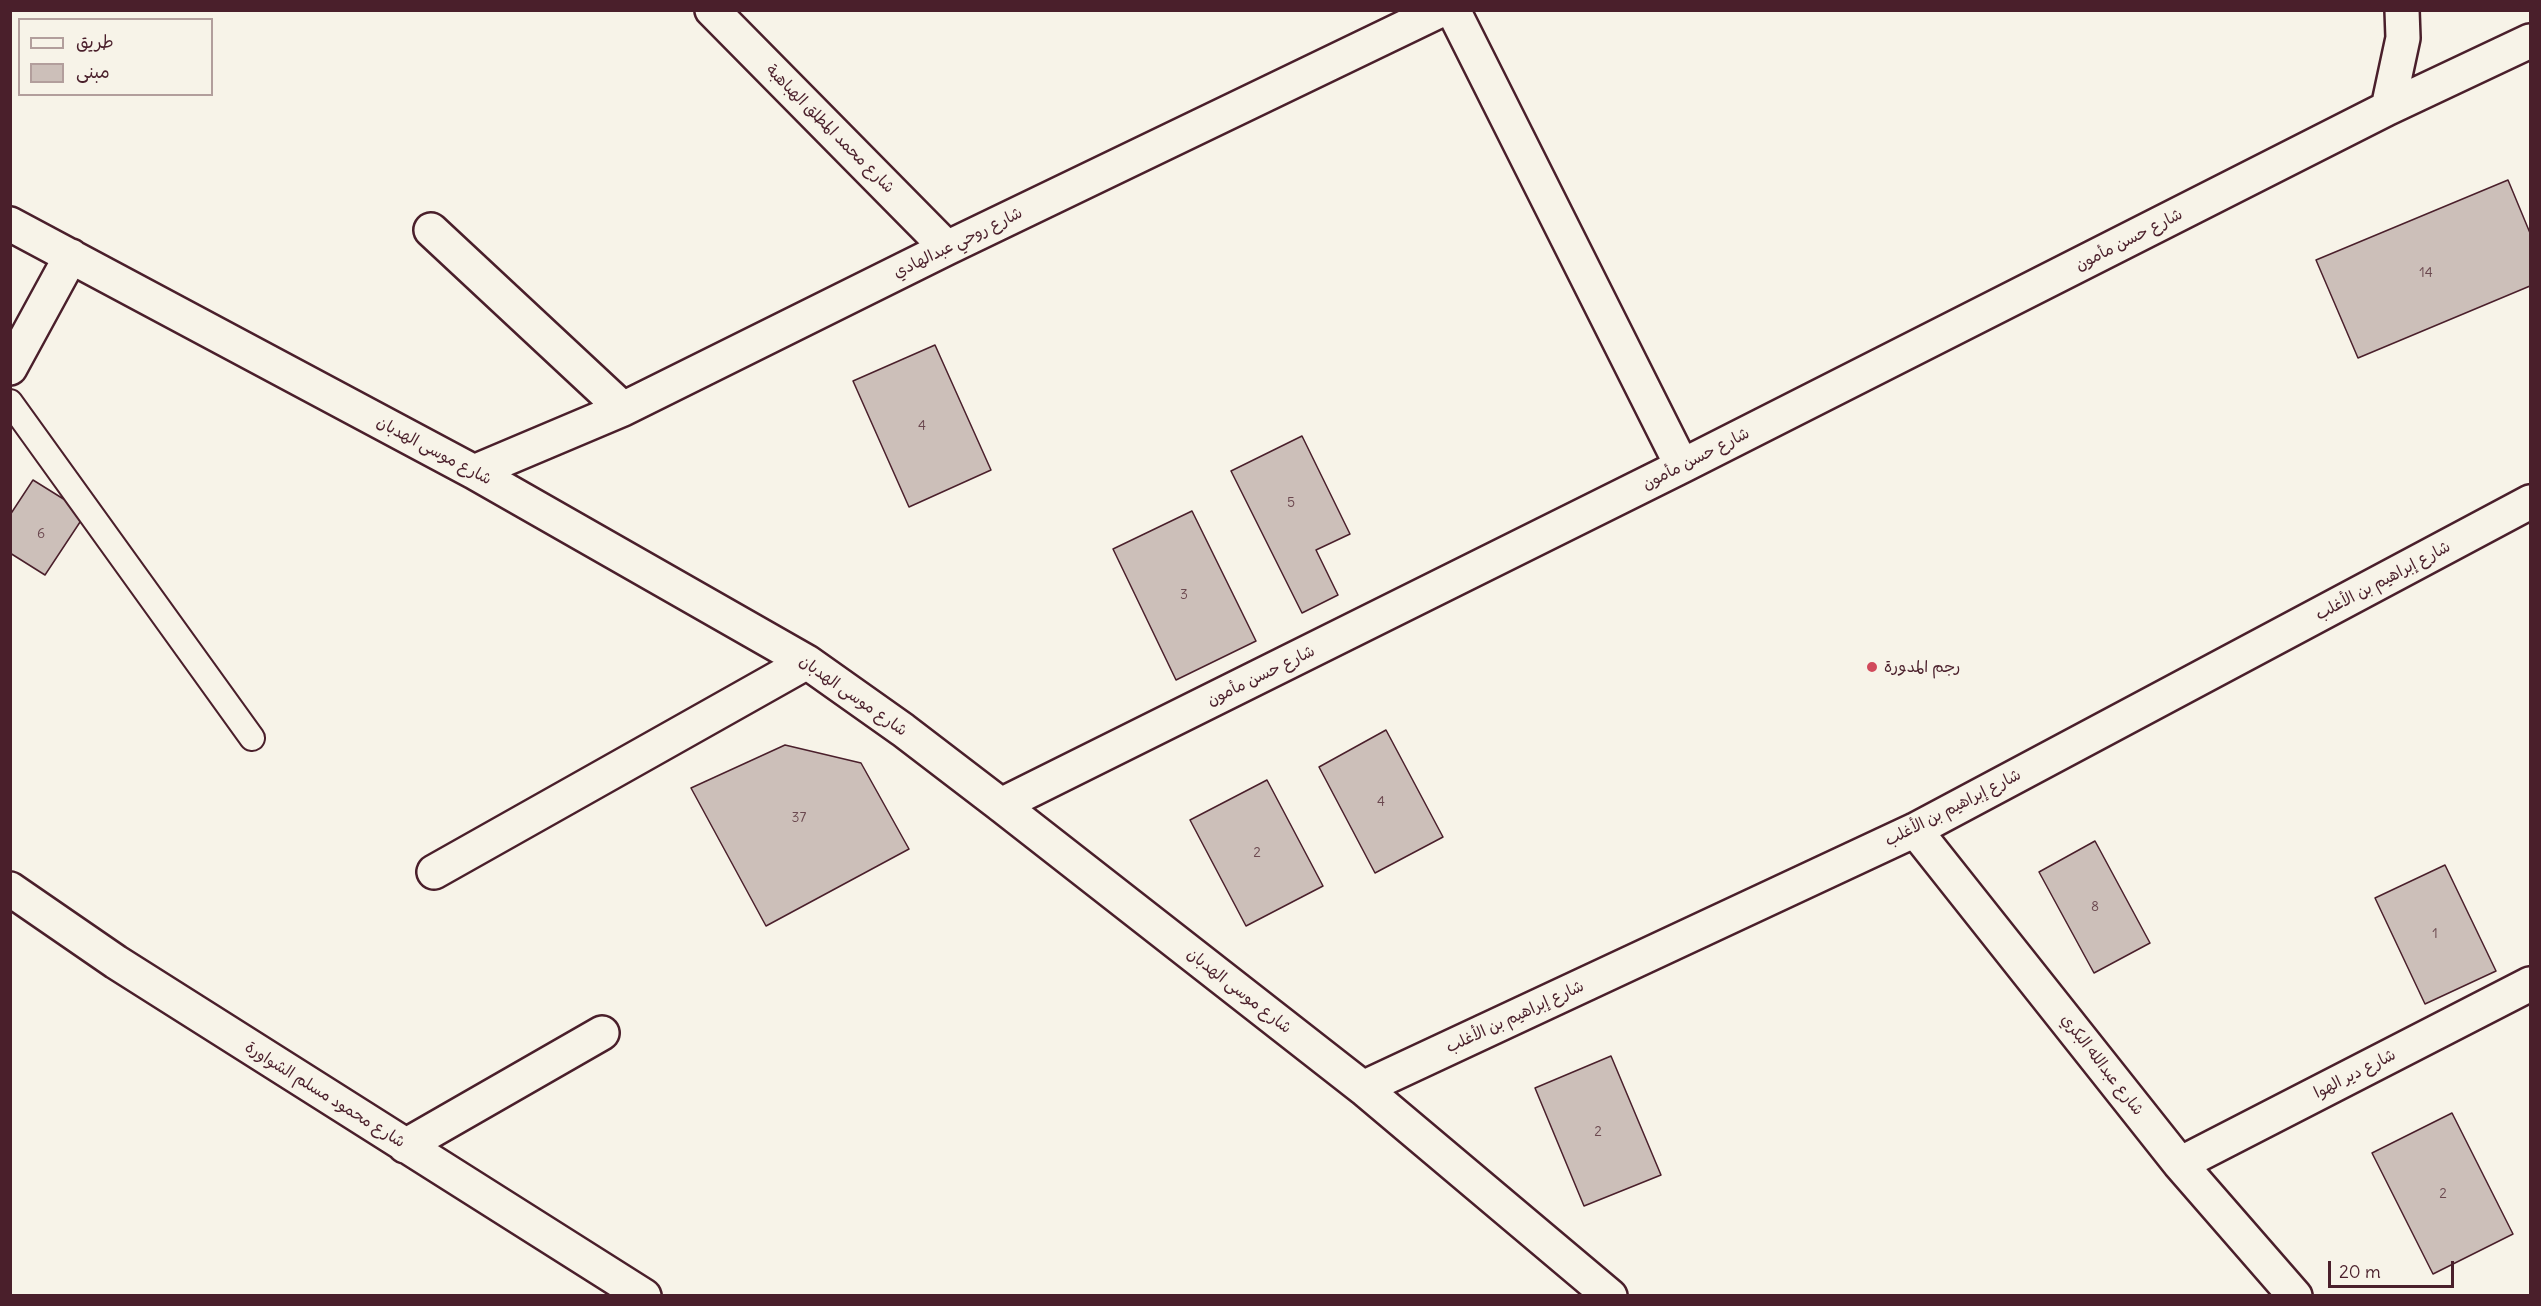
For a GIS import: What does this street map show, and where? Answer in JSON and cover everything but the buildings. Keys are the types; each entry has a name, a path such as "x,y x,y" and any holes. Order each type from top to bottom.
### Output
{"street":[{"name":"شارع محمد المطلق الهباهبة","path":"712,10 947,248"},
{"name":"شارع روحي عبدالهادي","path":"474,472 623,409 947,248 1441,10"},
{"path":"1453,10 1682,466"},
{"path":"2388,108 2403,38 2402,10"},
{"name":"شارع حسن مأمون","path":"1001,805 1682,466 2388,108 2530,41"},
{"name":"شارع موسى الهدبان","path":"10,224 474,472 807,662 903,730 1001,805 1363,1088 1610,1296"},
{"path":"432,230 623,409"},
{"path":"10,368 71,256"},
{"name":"شارع إبراهيم بن الأغلب","path":"1363,1088 1915,830 2530,502"},
{"path":"434,872 807,662"},
{"name":"شارع عبدالله البكري","path":"1915,830 2180,1164 2295,1296"},
{"name":"شارع محمود مسلم الشواورة","path":"10,889 116,962 644,1296"},
{"name":"شارع دير الهوا","path":"2180,1164 2530,984"},
{"path":"405,1146 602,1033"}],"lane":[{"path":"10,402 252,738"}],"place":[{"name":"رجم المدورة","path":"1872,667"}]}
